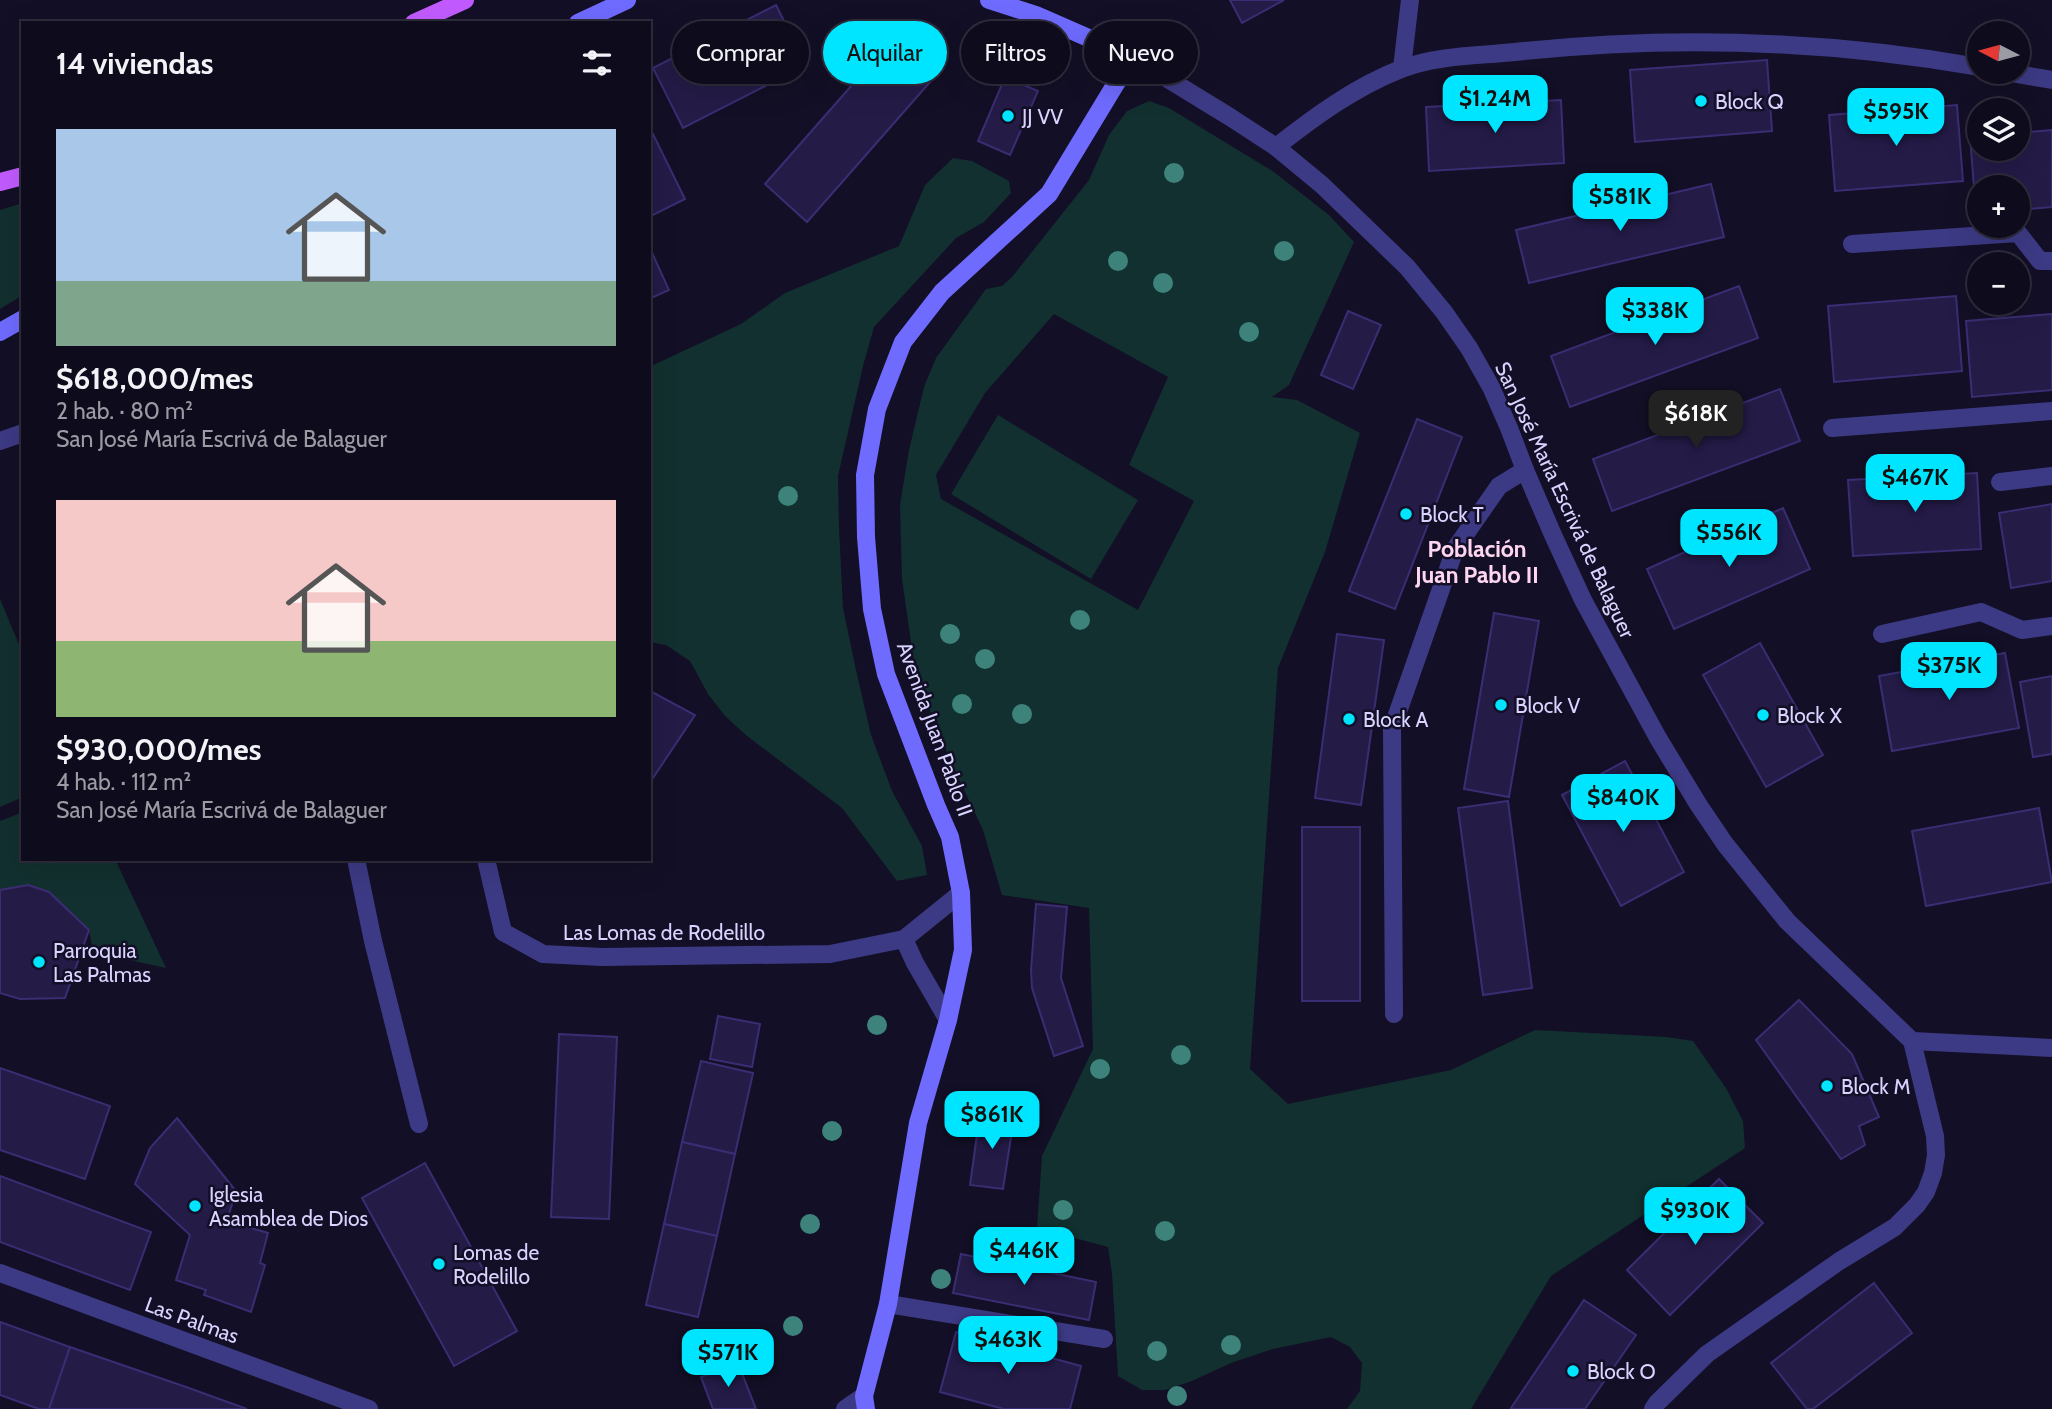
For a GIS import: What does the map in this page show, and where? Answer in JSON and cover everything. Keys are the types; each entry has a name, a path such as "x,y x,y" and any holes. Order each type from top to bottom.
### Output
{"main road":[{"path":"418,21 465,0"},
{"path":"0,181 21,176"}],"street":[{"path":"582,21 627,0"},
{"name":"San José María Escrivá de Balaguer","path":"989,0 1036,15 1084,36"},
{"path":"1402,68 1410,0"},
{"path":"1276,147 1376,80 1402,68 1459,56 1576,45 1750,42 1884,53 1967,65"},
{"path":"2030,76 2052,80"},
{"name":"Avenida Juan Pablo II","path":"865,1402 888,1304 918,1123 947,1020 963,950 961,893 950,837 887,674 872,609 866,537 865,475 877,409 904,342 942,292 1049,194 1116,84"},
{"name":"San José María Escrivá de Balaguer","path":"1176,84 1276,147 1322,185 1407,267 1444,312 1490,387 1568,568 1619,670 1725,844 1787,921 1912,1041"},
{"path":"1852,244 2018,233 2040,261 2052,261"},
{"path":"0,332 21,320"},
{"path":"1832,428 2052,411"},
{"path":"0,441 21,434"},
{"path":"1394,1014 1392,729 1455,549 1499,486 1525,470"},
{"path":"2000,482 2052,477"},
{"path":"1882,634 1981,612 2022,630 2052,626"},
{"path":"356,861 373,941 419,1124"},
{"name":"Las Lomas de Rodelillo","path":"486,861 503,932 543,954 602,957 830,954 904,939 961,893"},
{"path":"904,939 947,1020"},
{"path":"1653,1409 1707,1354 1838,1262 1895,1227 1917,1205 1933,1174 1936,1154 1935,1136 1912,1041 2052,1048"},
{"name":"Las Palmas","path":"0,1272 369,1409"},
{"path":"888,1304 1104,1339"},
{"path":"845,1409 865,1402"}],"green space":[{"path":"1149,101 1169,108 1274,172 1329,215 1354,242 1289,385 1272,397 1297,400 1360,433 1325,552 1278,668 1250,1069 1288,1104 1451,1070 1535,1030 1667,1037 1693,1041 1726,1088 1743,1121 1745,1148 1551,1276 1471,1409 1347,1409 1360,1391 1362,1363 1350,1347 1331,1337 1273,1349 1165,1390 1142,1390 1118,1376 1108,1247 1037,1228 1042,1156 1093,1049 1089,908 1002,895 983,830 916,677 902,579 900,505 909,450 924,387 936,358 986,289 1002,286 1012,277 1089,180 1109,135 1127,111","holes":["1054,314 1168,377 1129,465 1194,501 1138,610 941,499 936,475 985,393"]},
{"path":"953,158 972,161 1009,181 1011,193 984,222 956,238 874,327 838,476 843,608 856,670 871,735 892,791 922,846 927,875 897,881 842,808 747,736 725,716 708,694 690,661 666,645 651,642 651,366 741,324 785,293 899,246 925,185"},
{"path":"21,204 21,296 0,309 0,210"},
{"path":"998,415 1138,500 1091,579 951,494"},
{"path":"0,599 21,649 21,798 0,807"},
{"path":"21,813 21,861 116,861 166,968 93,952 89,930 49,892 28,885 0,890 0,821"}],"building":[{"path":"1230,0 1284,0 1242,23"},
{"path":"776,5 784,21 745,21"},
{"path":"672,58 672,84 769,84 683,128 653,68"},
{"name":"Block Q","path":"1767,60 1772,131 1635,142 1630,70"},
{"path":"853,84 928,84 807,222 765,184"},
{"name":"JJ VV","path":"1002,84 1022,84 1038,91 1010,155 978,141"},
{"path":"1561,100 1564,163 1429,171 1426,107"},
{"path":"1957,105 1963,181 1835,191 1829,115"},
{"path":"651,130 685,199 651,216"},
{"path":"2052,130 2052,207 2030,209 2030,175 1973,175 1972,161 2030,161 2030,132"},
{"path":"1711,184 1724,237 1529,283 1516,230"},
{"path":"651,250 669,290 651,298"},
{"path":"1739,286 1758,338 1570,407 1551,356"},
{"path":"1956,296 1962,371 1834,382 1828,306"},
{"path":"1348,311 1381,325 1353,389 1321,375"},
{"path":"2052,314 2052,390 1972,397 1966,321"},
{"path":"1780,389 1800,441 1612,511 1593,459"},
{"name":"Block T","path":"1417,419 1462,437 1395,609 1349,591"},
{"path":"1977,473 1981,549 1853,556 1848,480"},
{"path":"2052,504 2052,581 2011,588 1999,513"},
{"path":"1783,508 1810,569 1674,629 1647,569"},
{"name":"Block V","path":"1494,613 1539,621 1509,797 1464,789"},
{"name":"Block A","path":"1337,634 1384,640 1361,805 1315,798"},
{"name":"Block X","path":"1760,643 1823,755 1766,787 1703,675"},
{"path":"2005,653 2019,728 1892,751 1879,676"},
{"path":"2052,676 2052,754 2033,757 2020,682"},
{"path":"651,693 695,715 651,781"},
{"path":"1625,761 1684,872 1621,906 1562,795"},
{"path":"1508,801 1532,988 1483,995 1458,808"},
{"path":"2039,808 2052,882 1926,906 1912,831"},
{"path":"1302,827 1360,827 1360,1001 1302,1001"},
{"name":"Parroquia Las Palmas","path":"28,885 49,892 89,930 65,998 20,999 0,993 0,890"},
{"path":"1036,904 1067,907 1061,978 1083,1046 1054,1056 1032,988"},
{"name":"Block M","path":"1799,1000 1852,1054 1879,1117 1859,1126 1865,1145 1841,1159 1756,1040"},
{"path":"718,1016 760,1024 752,1067 710,1059"},
{"path":"559,1034 617,1037 609,1219 551,1217"},
{"path":"701,1061 753,1073 735,1154 682,1142"},
{"path":"0,1068 110,1106 85,1179 0,1150"},
{"path":"980,1113 1014,1118 1003,1189 970,1185"},
{"name":"Iglesia Asamblea de Dios","path":"177,1118 236,1191 227,1221 268,1233 260,1263 265,1265 251,1312 204,1295 206,1290 176,1280 190,1235 135,1184 150,1148"},
{"path":"682,1142 735,1154 717,1236 664,1224"},
{"name":"Lomas de Rodelillo","path":"425,1163 517,1331 454,1366 362,1198"},
{"path":"0,1176 151,1232 130,1290 0,1242"},
{"path":"1719,1179 1763,1223 1670,1315 1627,1270"},
{"path":"664,1224 717,1236 698,1317 646,1305"},
{"path":"961,1254 1096,1282 1089,1320 953,1293"},
{"path":"1874,1283 1912,1333 1813,1409 1807,1409 1771,1363"},
{"name":"Block O","path":"1584,1300 1636,1335 1585,1409 1511,1408"},
{"path":"0,1322 70,1347 49,1409 39,1409 0,1395"},
{"path":"956,1332 1081,1366 1070,1409 1004,1409 940,1392"},
{"path":"70,1347 186,1387 247,1409 49,1409"},
{"path":"738,1363 756,1409 713,1409 701,1377"}],"place":[{"name":"Block Q","path":"1701,101"},
{"name":"JJ VV","path":"1008,116"},
{"name":"Block T","path":"1406,514"},
{"name":"Block V","path":"1501,705"},
{"name":"Block X","path":"1763,715"},
{"name":"Block A","path":"1349,719"},
{"name":"Parroquia Las Palmas","path":"39,962"},
{"name":"Block M","path":"1827,1086"},
{"name":"Iglesia Asamblea de Dios","path":"195,1206"},
{"name":"Lomas de Rodelillo","path":"439,1264"},
{"name":"Block O","path":"1573,1371"}],"district":[{"name":"Población Juan Pablo II","path":"1477,562"}]}
